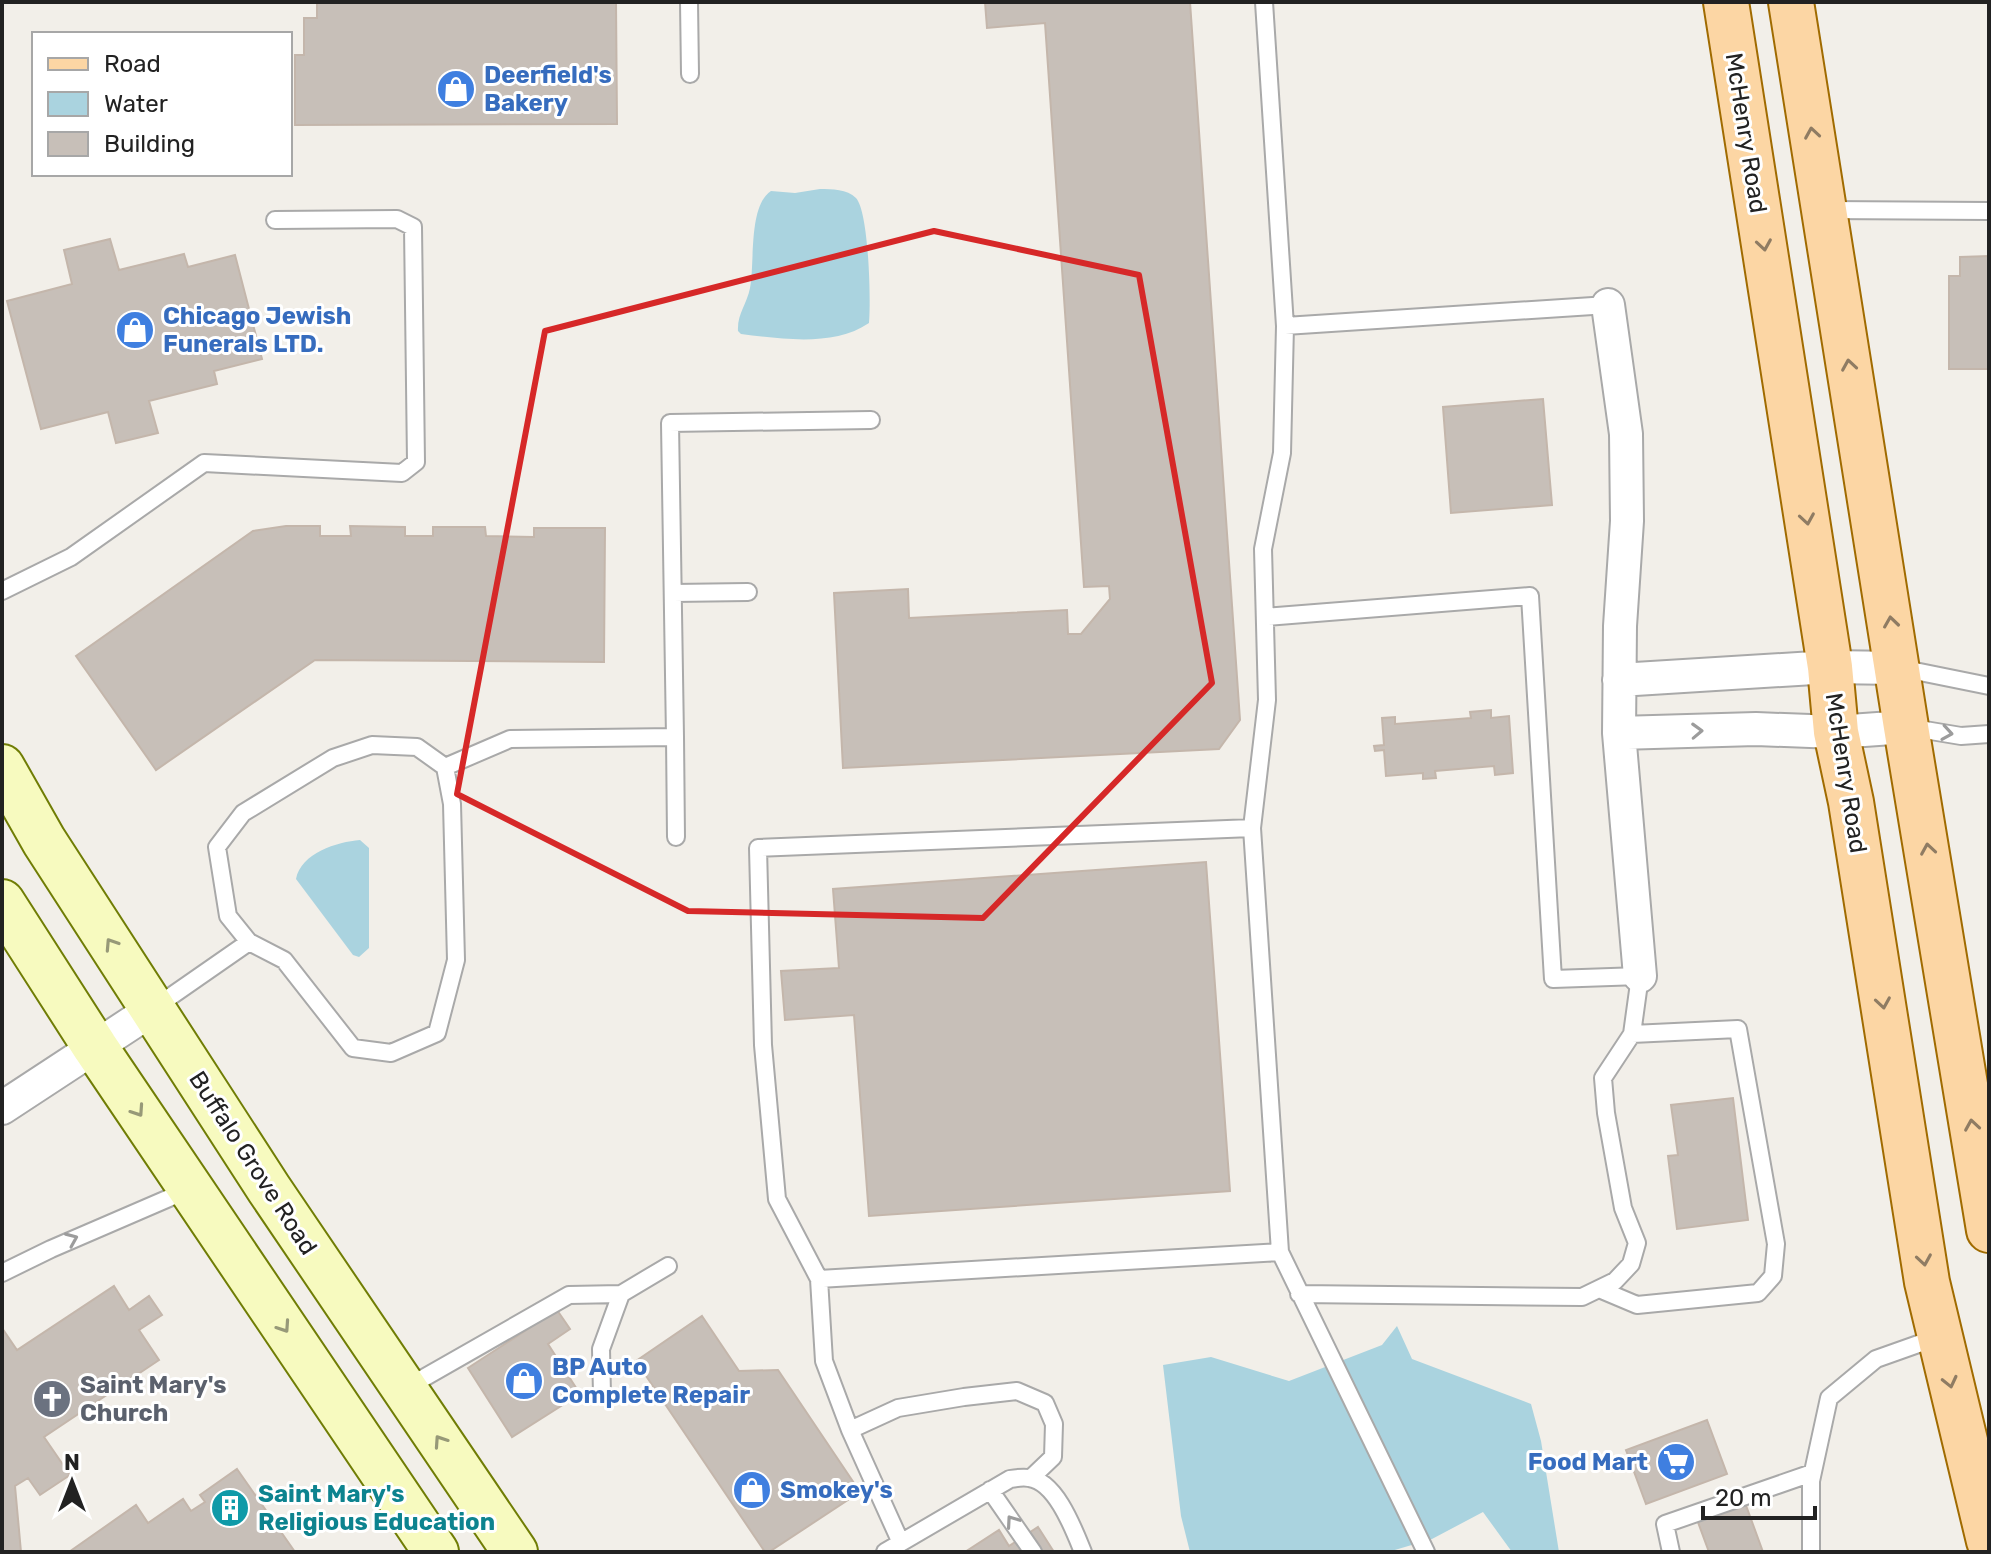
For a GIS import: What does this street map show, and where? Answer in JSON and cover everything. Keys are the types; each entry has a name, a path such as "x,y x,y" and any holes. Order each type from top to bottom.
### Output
{"main road":[{"name":"McHenry Road","path":"1726,2 1830,667 1836,732 1851,802 1927,1282 1989,1541"},
{"path":"1791,2 1989,1230"},
{"name":"Buffalo Grove Road","path":"2,767 44,841 269,1189 515,1552"},
{"path":"2,902 95,1047 436,1552"}],"street":[{"path":"1608,305 1626,434 1627,521 1619,733 1640,976"},
{"path":"1619,680 1830,667 1897,668"},
{"path":"1619,733 1756,729 1836,732 1906,727"},
{"path":"2,1108 153,1009"}],"lane":[{"path":"689,2 690,74"},
{"path":"1264,2 1285,326 1282,453 1263,549 1267,700 1252,828 1280,1252 1426,1552"},
{"path":"1824,210 1989,211"},
{"path":"2,591 71,557 204,463 402,473 416,462 413,227 397,219 275,220"},
{"path":"1285,326 1608,305"},
{"path":"676,837 670,423 871,420"},
{"path":"673,593 748,592"},
{"path":"1265,617 1530,596 1553,979 1640,976 1632,1034 1603,1078 1623,1208 1637,1243 1631,1264 1615,1281 1582,1297 1299,1294"},
{"path":"1897,668 1989,686"},
{"path":"1906,727 1961,736 1989,734"},
{"path":"445,767 510,739 675,737"},
{"path":"372,745 417,747 445,767 452,804 456,960 437,1033 391,1053 353,1048 284,960 249,942 228,916 217,847 243,813 333,758 372,745"},
{"path":"901,1543 850,1430 824,1361 819,1279 777,1199 763,1045 758,848 1252,828"},
{"path":"153,1009 249,942"},
{"path":"1599,1289 1637,1305 1758,1293 1773,1276 1776,1244 1738,1029 1632,1034"},
{"path":"2,1273 190,1189"},
{"path":"819,1279 1280,1252"},
{"path":"405,1389 569,1295 621,1294 668,1266"},
{"path":"602,1394 601,1349 621,1294"},
{"path":"1811,1552 1812,1473 1829,1398 1876,1359 1940,1337"},
{"path":"850,1430 898,1408 1017,1391 1045,1403 1054,1424 1053,1457 1031,1478"},
{"path":"1671,1552 1665,1524 1812,1473"},
{"path":"885,1552 1010,1479 1031,1478 1051,1490 1073,1526 1083,1552"},
{"path":"990,1490 1033,1552"}],"highlighted area":[{"path":"934,231 1139,275 1212,683 983,918 688,911 457,794 545,331"}],"water":[{"path":"820,189 848,193 856,198 860,207 868,258 869,323 840,336 824,338 790,339 741,334 738,331 739,319 750,288 756,222 764,198 771,191 795,193"},
{"path":"360,840 369,848 369,948 359,957 353,955 296,879 305,862 321,850"},
{"path":"1397,1326 1412,1359 1531,1404 1541,1441 1559,1552 1512,1552 1483,1512 1432,1539 1388,1552 1190,1552 1181,1516 1163,1365 1211,1357 1289,1381 1382,1345"}],"building":[{"name":"Deerfield's Bakery","path":"317,2 616,2 617,124 295,125 295,55 304,55 304,18 317,18"},
{"path":"985,2 1190,2 1240,720 1219,749 843,768 834,593 908,589 909,618 1067,610 1068,634 1081,634 1110,599 1109,586 1084,587 1045,23 987,28"},
{"name":"Chicago Jewish Funerals LTD.","path":"110,239 119,270 184,254 188,267 235,255 262,359 214,371 217,384 149,401 158,433 116,443 108,412 41,429 7,301 72,284 64,250"},
{"path":"1989,256 1989,369 1949,369 1949,276 1960,276 1960,257"},
{"path":"1543,399 1552,505 1451,513 1443,407"},
{"path":"286,526 320,526 320,536 351,536 350,526 405,527 405,536 433,536 433,527 485,527 486,536 534,537 534,528 605,528 604,662 315,660 156,770 76,656 253,531"},
{"path":"1491,710 1491,718 1509,716 1513,773 1495,775 1494,766 1435,771 1436,778 1423,779 1423,773 1386,776 1384,750 1375,751 1374,746 1384,745 1382,718 1395,717 1395,724 1471,718 1470,712"},
{"path":"1206,862 1230,1191 869,1216 854,1015 785,1020 781,971 839,968 833,889"},
{"path":"1733,1098 1748,1220 1677,1229 1668,1156 1678,1155 1671,1105"},
{"name":"Saint Mary's Church","path":"114,1286 129,1310 149,1296 162,1315 139,1330 159,1360 44,1437 70,1475 40,1495 28,1478 15,1486 21,1552 2,1552 2,1328 17,1350"},
{"name":"BP Auto Complete Repair","path":"557,1310 570,1329 548,1344 580,1394 512,1437 468,1368"},
{"path":"702,1316 739,1371 778,1370 860,1492 769,1552 765,1552 636,1361"},
{"name":"Food Mart","path":"1707,1420 1727,1474 1646,1504 1626,1450"},
{"name":"Saint Mary's Religious Education","path":"237,1469 295,1552 69,1552 136,1505 148,1523 183,1499 191,1511 205,1502 200,1495"},
{"path":"1740,1489 1763,1552 1709,1552 1692,1506"},
{"path":"1038,1527 1054,1552 965,1552 999,1530 1009,1546"}],"place":[{"name":"Deerfield's Bakery","path":"456,89"},
{"name":"Chicago Jewish Funerals LTD.","path":"135,330"},
{"name":"BP Auto Complete Repair","path":"524,1381"},
{"name":"Saint Mary's Church","path":"52,1399"},
{"name":"Food Mart","path":"1676,1462"},
{"name":"Smokey's","path":"752,1490"},
{"name":"Saint Mary's Religious Education","path":"230,1508"}]}
